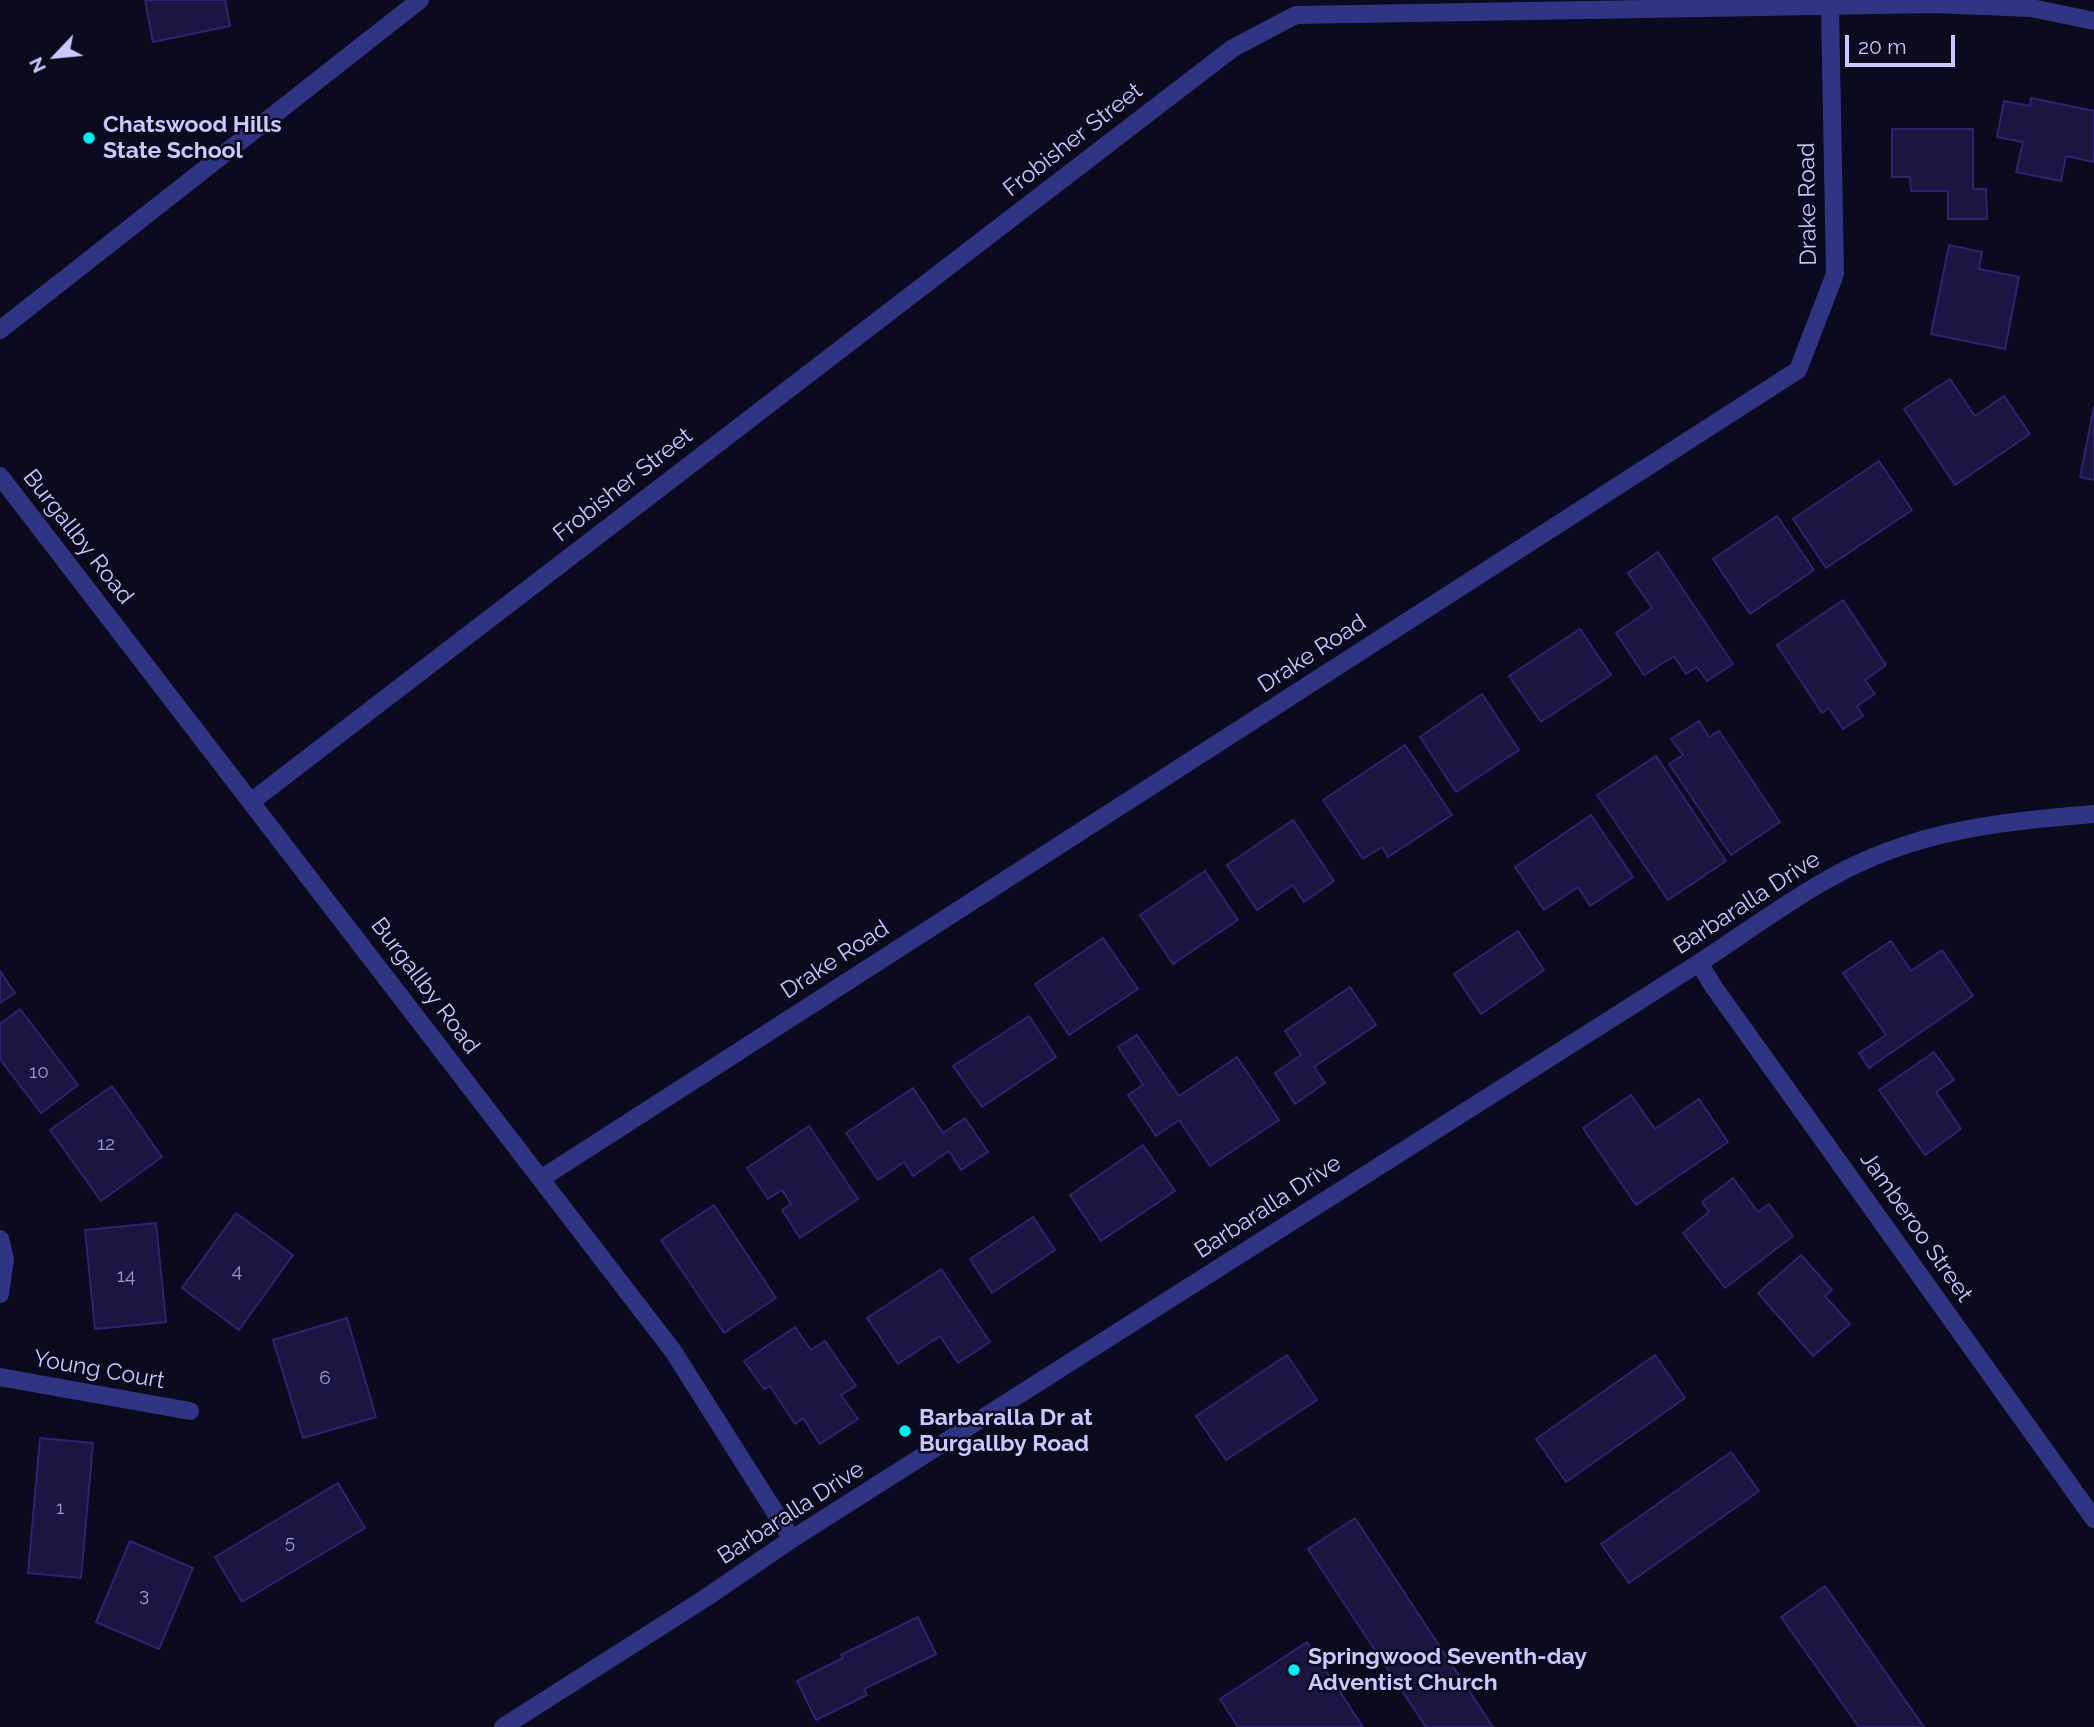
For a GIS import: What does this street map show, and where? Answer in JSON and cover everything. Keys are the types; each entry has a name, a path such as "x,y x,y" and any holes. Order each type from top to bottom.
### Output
{"street":[{"path":"0,330 420,0"},
{"name":"Frobisher Street","path":"252,801 1233,48 1296,15 1580,6 1830,7 1934,4 2031,8 2094,21"},
{"name":"Drake Road","path":"542,1178 1798,370 1835,274 1830,7"},
{"name":"Burgallby Road","path":"0,476 673,1351 792,1539"},
{"name":"Barbaralla Drive","path":"503,1727 704,1599 792,1539 1830,877 1899,847 1939,834 1995,822 2094,814"},
{"name":"Jamberoo Street","path":"1699,963 2094,1519"},
{"path":"0,1239 5,1259 0,1294"},
{"name":"Young Court","path":"0,1377 190,1411"}],"building":[{"path":"145,0 225,0 230,26 153,42"},
{"path":"2031,98 2094,111 2094,162 2066,156 2061,181 2016,172 2023,142 1997,137 2004,101 2030,106"},
{"path":"1892,129 1973,129 1973,189 1986,189 1987,219 1948,219 1948,191 1911,191 1910,177 1892,177"},
{"path":"1949,245 1982,252 1979,269 2019,277 2005,349 1931,334"},
{"path":"1950,379 1975,416 2004,396 2030,434 1955,485 1904,409"},
{"path":"2094,407 2094,480 2080,477"},
{"path":"1879,461 1912,510 1826,568 1793,519"},
{"path":"1777,516 1814,570 1750,614 1713,559"},
{"path":"1658,552 1733,664 1707,681 1697,667 1686,674 1674,656 1644,675 1616,633 1652,608 1628,573"},
{"path":"1843,600 1886,665 1865,680 1875,694 1857,706 1863,716 1843,729 1829,708 1822,713 1777,645"},
{"path":"1580,629 1611,675 1541,722 1509,676"},
{"path":"1482,694 1519,750 1456,792 1420,737"},
{"path":"1699,721 1709,737 1719,731 1780,822 1731,855 1669,764 1683,755 1671,739"},
{"path":"1405,745 1452,815 1388,857 1382,847 1363,859 1323,800"},
{"path":"1656,756 1726,861 1668,900 1597,795"},
{"path":"1591,815 1633,877 1590,906 1578,887 1544,910 1515,867"},
{"path":"1293,820 1334,881 1304,902 1293,885 1257,910 1227,865"},
{"path":"1205,871 1238,920 1173,964 1140,915"},
{"path":"1518,931 1544,970 1481,1014 1454,974"},
{"path":"1103,938 1138,989 1069,1035 1035,984"},
{"path":"1891,941 1911,971 1942,950 1973,996 1869,1068 1859,1053 1886,1035 1843,973"},
{"path":"0,971 15,993 0,1003"},
{"path":"1350,987 1376,1025 1314,1067 1325,1083 1295,1104 1275,1073 1301,1055 1285,1031"},
{"path":"20,1009 78,1085 41,1113 0,1059 0,1024"},
{"path":"1029,1016 1056,1057 982,1107 953,1066"},
{"path":"1137,1035 1179,1096 1237,1057 1279,1120 1210,1166 1179,1120 1156,1136 1128,1095 1143,1085 1118,1047"},
{"path":"1934,1052 1954,1080 1936,1092 1961,1129 1925,1155 1879,1090"},
{"path":"112,1086 162,1157 101,1201 50,1130"},
{"path":"913,1088 943,1133 965,1118 988,1152 961,1170 949,1151 913,1176 904,1162 878,1180 846,1133"},
{"path":"1631,1095 1655,1129 1699,1099 1728,1142 1636,1205 1583,1128"},
{"path":"809,1126 858,1199 800,1238 782,1210 791,1204 782,1190 768,1199 747,1168"},
{"path":"1143,1145 1175,1191 1101,1241 1070,1195"},
{"path":"1733,1178 1758,1212 1769,1204 1793,1236 1725,1288 1683,1233 1709,1212 1702,1202"},
{"path":"714,1205 776,1298 724,1333 661,1240"},
{"path":"236,1213 293,1255 239,1330 182,1288"},
{"path":"1033,1217 1055,1250 992,1293 970,1259"},
{"path":"156,1223 166,1322 95,1329 85,1230"},
{"path":"1801,1255 1832,1290 1825,1296 1850,1324 1813,1356 1758,1293"},
{"path":"941,1269 990,1342 958,1363 940,1336 898,1364 867,1318"},
{"path":"347,1318 376,1417 303,1438 273,1340"},
{"path":"795,1327 811,1350 825,1341 856,1386 841,1395 858,1419 820,1444 803,1418 795,1424 770,1386 764,1389 744,1361"},
{"path":"1287,1355 1317,1400 1226,1460 1196,1416"},
{"path":"1655,1355 1685,1398 1566,1482 1536,1439"},
{"path":"40,1438 93,1443 81,1578 28,1573"},
{"path":"1731,1452 1759,1491 1629,1583 1601,1544"},
{"path":"338,1483 365,1528 242,1602 215,1557"},
{"path":"1355,1518 1493,1727 1426,1727 1308,1549"},
{"path":"130,1541 193,1568 159,1649 96,1622"},
{"path":"1825,1586 1924,1727 1859,1727 1781,1617"},
{"path":"918,1617 936,1654 864,1689 867,1695 816,1720 797,1681 843,1658 841,1655"},
{"name":"Springwood Seventh-day Adventist Church","path":"1307,1642 1363,1727 1238,1727 1220,1699"}],"place":[{"name":"Chatswood Hills State School","path":"89,138"},
{"name":"Barbaralla Dr at Burgallby Road","path":"905,1431"},
{"name":"Springwood Seventh-day Adventist Church","path":"1294,1670"}]}
